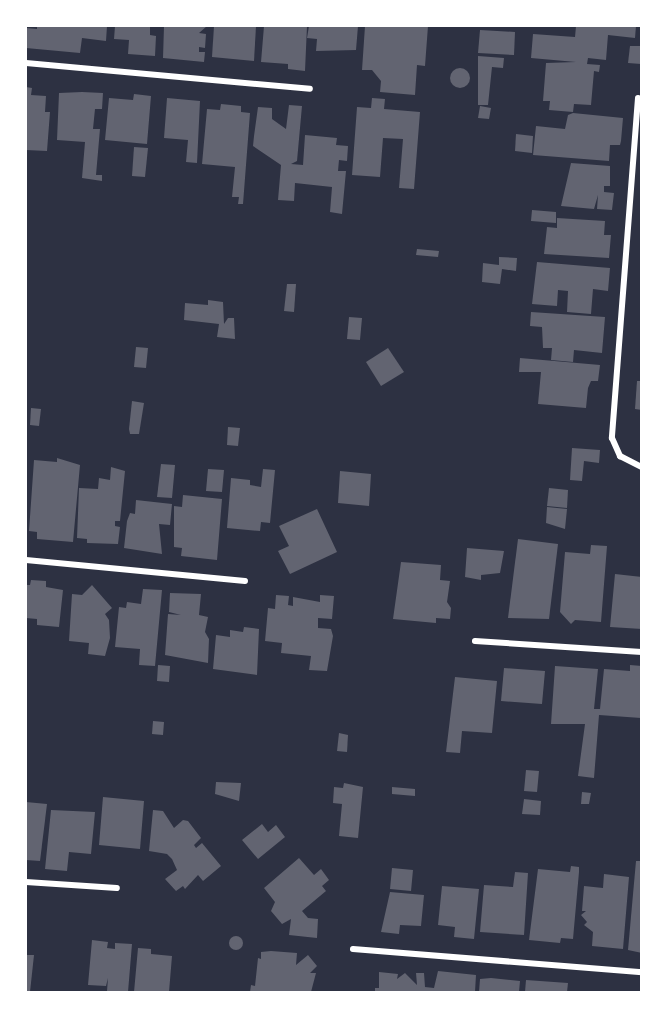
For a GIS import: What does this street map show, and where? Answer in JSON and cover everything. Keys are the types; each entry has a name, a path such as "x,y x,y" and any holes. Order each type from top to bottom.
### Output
{"street":[{"path":"26,63 310,89"},
{"path":"638,98 612,438 620,456 642,466"},
{"path":"26,560 245,581"},
{"path":"476,641 642,652"},
{"path":"26,882 117,888"},
{"path":"353,949 642,972"}],"building":[{"path":"37,26 107,26 106,41 82,38 80,53 26,48 26,28 37,29"},
{"path":"115,26 150,26 150,35 156,36 155,56 128,54 129,40 114,39"},
{"path":"164,26 207,26 199,33 206,34 205,48 199,47 199,52 205,52 204,62 163,58"},
{"path":"214,26 256,26 254,61 212,57"},
{"path":"264,26 307,26 305,71 288,69 288,64 261,62"},
{"path":"309,26 358,26 356,50 316,51 317,39 307,38"},
{"path":"365,26 428,26 425,66 417,65 415,95 380,92 381,81 372,70 362,70"},
{"path":"576,26 636,26 635,38 608,35 606,60 588,58 587,64 600,65 599,72 594,71 591,105 574,104 573,112 549,110 550,101 543,101 546,63 576,62 531,58 533,34 575,37"},
{"path":"480,30 515,32 514,55 478,53"},
{"path":"630,46 642,46 641,64 628,63"},
{"path":"478,56 504,58 503,68 492,67 488,105 478,105"},
{"path":"456,68 464,68 470,74 470,82 464,88 456,88 450,82 450,74"},
{"path":"26,87 32,88 31,95 46,96 45,112 50,112 47,151 26,150"},
{"path":"59,93 103,93 102,109 95,109 93,129 100,129 96,175 102,175 102,181 82,178 85,142 57,140"},
{"path":"134,94 151,96 147,144 105,140 109,98 133,100"},
{"path":"167,98 200,101 197,163 186,162 188,140 164,138"},
{"path":"372,98 385,99 384,109 420,112 414,189 399,188 403,139 383,138 380,177 352,175 357,107 371,108"},
{"path":"221,104 241,106 241,112 250,113 243,204 238,204 239,197 232,197 235,167 202,164 207,109 220,110"},
{"path":"289,105 302,106 297,161 291,164 303,165 305,135 337,138 336,145 348,146 347,161 339,160 338,171 346,171 342,214 330,212 332,187 295,183 294,201 278,200 281,165 253,146 254,136 258,107 272,108 272,119 286,129"},
{"path":"480,106 491,108 489,119 478,118"},
{"path":"573,113 623,118 620,145 610,145 609,161 533,155 536,126 565,129 568,115"},
{"path":"516,134 533,136 532,153 515,151"},
{"path":"134,147 148,148 145,177 132,176"},
{"path":"571,163 610,166 610,186 604,186 604,192 614,193 612,210 597,209 598,195 594,209 561,206"},
{"path":"532,210 556,212 556,223 531,221"},
{"path":"557,218 605,221 604,235 611,235 609,258 544,254 547,227 557,228"},
{"path":"417,249 439,251 438,257 416,255"},
{"path":"499,257 517,258 516,271 502,269 500,284 482,282 483,263 499,265"},
{"path":"537,262 610,268 608,291 593,289 591,314 567,312 568,291 558,290 557,306 532,304"},
{"path":"287,284 296,284 294,312 284,311"},
{"path":"208,300 223,302 224,324 228,318 234,318 235,339 217,337 219,324 184,320 185,303 208,305"},
{"path":"531,312 605,317 602,353 574,350 573,362 551,360 552,348 543,348 542,327 530,326"},
{"path":"349,317 362,318 360,340 347,339"},
{"path":"136,347 148,348 146,368 134,367"},
{"path":"388,348 404,372 381,386 366,362"},
{"path":"520,358 600,365 598,381 591,381 588,388 586,408 538,404 541,372 519,372"},
{"path":"637,381 642,381 642,410 635,409"},
{"path":"132,401 144,403 139,434 130,434"},
{"path":"31,408 41,409 39,426 30,425"},
{"path":"228,427 240,428 238,446 227,445"},
{"path":"572,448 600,450 599,463 584,461 582,481 570,480"},
{"path":"57,458 80,465 73,542 37,539 37,532 29,531 34,460 57,462"},
{"path":"161,464 175,465 172,498 157,497"},
{"path":"111,467 125,471 120,521 115,521 115,526 120,527 118,544 87,543 87,539 77,538 79,488 98,489 99,478 110,480"},
{"path":"208,469 224,470 222,492 206,491"},
{"path":"263,469 275,470 270,523 261,522 260,531 227,528 231,478 250,480 250,485 261,487"},
{"path":"340,471 371,474 369,506 338,503"},
{"path":"549,488 568,490 567,508 547,506"},
{"path":"183,495 222,499 217,560 181,556 182,548 174,547 174,506 182,507"},
{"path":"136,500 172,504 170,525 159,524 162,554 124,548 127,521 130,513 135,514"},
{"path":"547,507 567,509 565,529 546,523"},
{"path":"317,509 337,552 290,574 278,551 289,546 279,526"},
{"path":"518,539 558,544 549,619 508,618"},
{"path":"591,545 607,546 601,622 575,620 571,624 560,612 565,552 590,554"},
{"path":"467,548 504,551 500,573 481,575 481,580 465,577"},
{"path":"401,562 441,565 440,580 450,581 447,602 451,608 450,619 436,618 436,623 393,619"},
{"path":"615,574 642,577 642,629 610,627"},
{"path":"31,580 46,581 46,587 63,590 59,627 37,625 37,619 26,618 26,585 30,585"},
{"path":"92,585 112,608 105,614 109,620 110,638 105,656 88,654 89,643 69,641 72,594 82,595"},
{"path":"143,589 162,590 155,666 139,665 140,649 115,647 119,607 126,608 127,602 141,604"},
{"path":"170,593 201,594 199,615 208,617 205,632 209,639 208,663 165,655 168,614 181,615 169,612"},
{"path":"276,595 289,596 288,605 293,606 293,597 320,602 320,595 334,596 332,619 318,618 318,628 331,629 333,636 327,671 309,670 311,656 281,653 282,643 265,641 268,608 275,609"},
{"path":"244,627 259,629 257,675 213,669 216,635 230,637 230,630 243,632"},
{"path":"158,665 170,666 169,682 157,681"},
{"path":"630,665 642,666 641,718 599,715 594,778 578,776 585,724 551,724 555,666 598,669 594,709 600,709 604,669 630,671"},
{"path":"504,668 545,671 542,704 501,701"},
{"path":"455,677 497,681 492,733 462,731 460,753 446,752"},
{"path":"153,721 164,722 163,735 152,734"},
{"path":"339,733 348,735 347,752 337,751"},
{"path":"526,770 539,771 537,792 524,791"},
{"path":"216,782 241,783 239,801 215,794"},
{"path":"344,783 363,787 358,838 339,836 342,804 333,803 334,787 343,788"},
{"path":"392,787 415,789 415,796 392,794"},
{"path":"582,792 591,793 589,804 581,804"},
{"path":"103,797 144,801 140,849 99,845"},
{"path":"524,799 541,801 540,815 522,814"},
{"path":"26,802 47,804 40,861 26,860"},
{"path":"51,810 95,812 91,854 69,852 67,871 45,869"},
{"path":"153,810 163,811 174,828 183,820 188,821 201,838 194,845 196,848 202,843 221,866 203,881 198,875 185,889 183,886 176,891 165,879 177,870 172,859 167,854 149,851"},
{"path":"262,824 268,832 276,825 285,837 258,859 242,840"},
{"path":"299,858 314,875 321,869 329,880 322,886 326,891 302,911 308,918 318,919 317,938 289,935 291,919 282,924 271,911 275,902 264,888"},
{"path":"636,861 642,861 642,953 628,950"},
{"path":"571,866 579,867 573,939 561,938 560,943 529,940 538,869 570,872"},
{"path":"392,868 413,870 411,891 390,889"},
{"path":"515,872 528,873 524,935 480,932 484,885 513,887"},
{"path":"604,874 629,877 623,949 592,946 593,932 584,925 587,922 581,915 586,911 582,911 584,886 603,888"},
{"path":"442,886 479,889 474,939 454,937 455,927 438,925"},
{"path":"390,892 424,895 421,926 400,925 399,934 381,932"},
{"path":"233,936 239,936 243,943 239,950 233,950 229,946 229,940"},
{"path":"92,940 108,942 107,948 115,949 115,943 132,944 128,992 107,991 108,978 106,986 88,985"},
{"path":"138,948 151,949 151,954 172,956 169,992 134,992"},
{"path":"261,952 297,953 296,965 308,955 317,966 310,973 316,973 311,992 250,992 251,985 255,986 258,958 261,959"},
{"path":"26,955 34,955 30,992 26,992"},
{"path":"438,971 476,975 475,992 375,992 375,988 379,988 379,972 398,974 397,979 405,973 417,985 416,973 424,973 425,987 434,988"},
{"path":"480,979 520,981 519,992 479,992"},
{"path":"526,980 568,983 567,992 525,992"}]}
